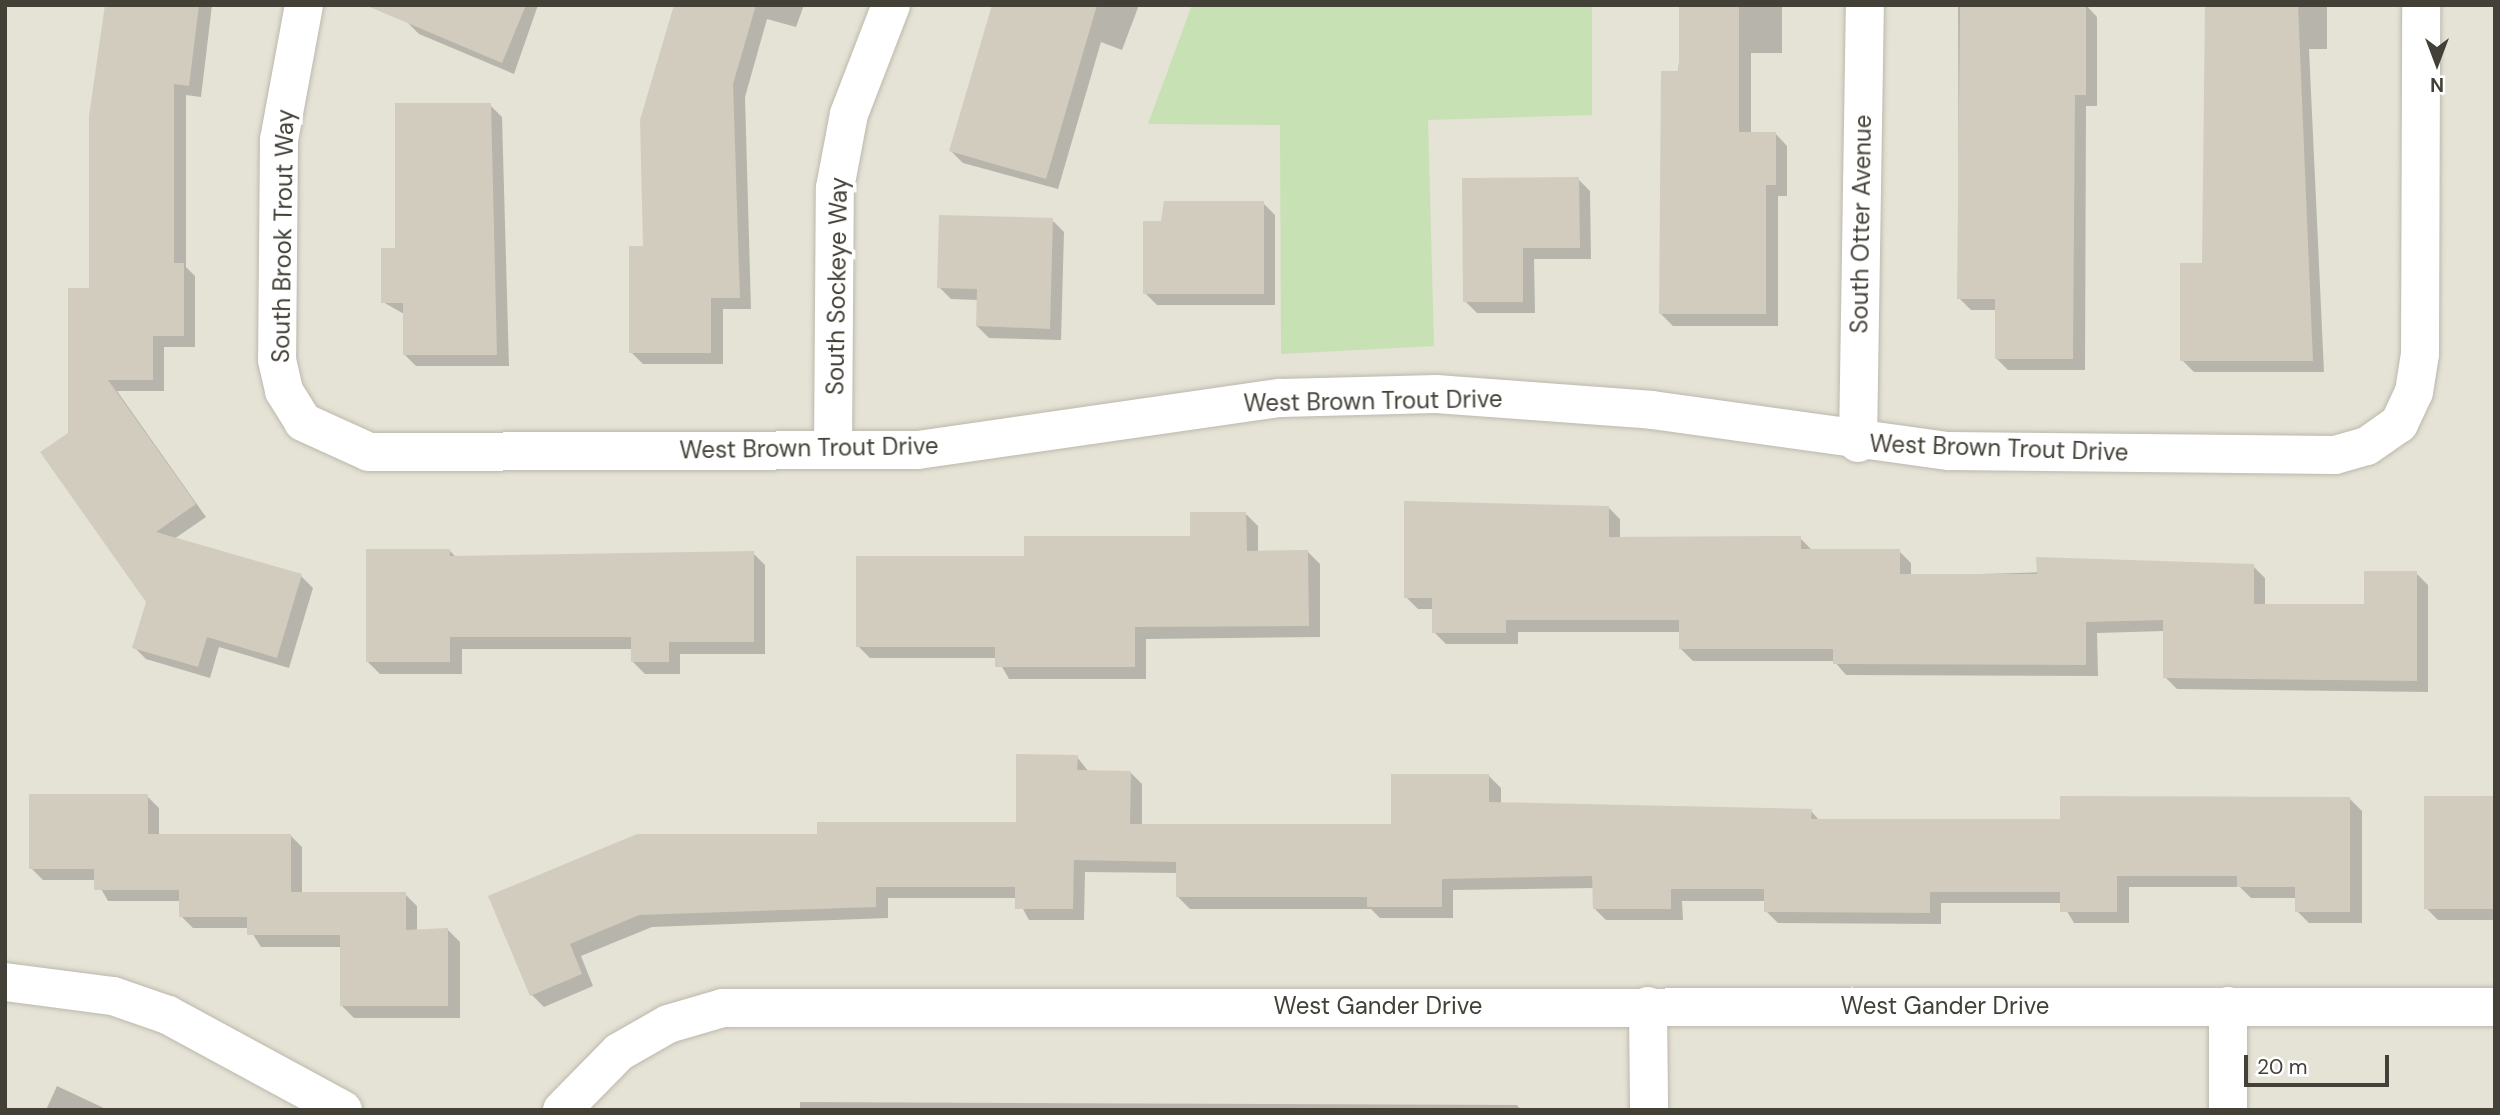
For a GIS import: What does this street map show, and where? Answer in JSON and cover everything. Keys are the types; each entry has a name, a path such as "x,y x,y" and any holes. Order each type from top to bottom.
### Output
{"street":[{"name":"South Brook Trout Way","path":"303,422 284,391 277,359 279,140 304,5"},
{"name":"South Sockeye Way","path":"833,450 835,188 849,114 891,5"},
{"name":"South Otter Avenue","path":"1858,443 1865,5"},
{"name":"West Brown Trout Drive","path":"303,422 369,452 918,450 1282,398 1436,394 1652,410 1858,443 2033,453 2334,455 2367,446 2399,424 2420,354 2421,5"},
{"path":"5,982 113,996 168,1014 344,1110"},
{"path":"1648,1006 1649,1110"},
{"path":"2228,1006 2228,1110"},
{"name":"West Gander Drive","path":"562,1110 619,1052 668,1024 723,1008 2495,1007"}],"shaded area":[{"path":"5,5 2495,5 2495,1110 5,1110"}],"green space":[{"path":"1192,5 1592,5 1592,115 1428,120 1434,346 1281,354 1280,125 1148,124"}],"building":[{"path":"105,5 199,5 189,86 174,84 174,263 184,263 184,336 153,336 153,380 108,380 196,504 156,532 302,574 277,658 207,637 198,667 132,648 146,602 40,452 68,433 68,288 89,288 89,116"},
{"path":"365,5 526,5 502,63"},
{"path":"674,5 756,5 733,84 740,298 711,298 711,353 629,353 629,246 643,246 640,120"},
{"path":"992,5 1097,5 1046,179 949,151"},
{"path":"1679,5 1739,5 1739,132 1776,132 1776,185 1766,185 1766,314 1659,314 1661,71 1679,71"},
{"path":"1960,5 2086,5 2086,95 2075,95 2073,359 1995,359 1995,299 1957,299"},
{"path":"2205,5 2298,5 2313,361 2180,361 2180,263 2202,263"},
{"path":"395,103 491,103 497,355 403,355 403,303 381,303 381,248 395,248"},
{"path":"1579,177 1580,248 1523,248 1523,302 1463,302 1462,178"},
{"path":"1164,201 1264,201 1264,294 1143,294 1143,221 1161,221"},
{"path":"939,215 1053,218 1050,329 976,326 977,289 937,288"},
{"path":"1404,501 1609,506 1609,537 1801,536 1801,549 1900,549 1900,574 2037,574 2036,557 2254,564 2254,604 2364,604 2364,571 2417,571 2417,681 2163,678 2163,620 2086,622 2086,665 1833,664 1833,649 1679,649 1679,620 1506,620 1506,633 1432,633 1432,598 1404,598"},
{"path":"1190,512 1246,512 1247,551 1308,550 1309,626 1135,627 1135,667 995,667 995,647 856,647 856,556 1024,556 1024,536 1190,536"},
{"path":"366,549 450,549 450,556 754,551 754,642 669,642 669,662 631,662 631,637 450,637 450,662 366,662"},
{"path":"1016,754 1078,755 1077,770 1131,771 1130,824 1391,824 1391,774 1489,774 1489,802 1812,809 1811,819 2060,819 2060,796 2350,797 2350,912 2295,912 2295,887 2237,887 2237,876 2117,876 2117,912 2060,912 2060,892 1930,892 1930,913 1764,912 1764,889 1671,889 1671,909 1593,909 1592,876 1442,879 1442,907 1367,907 1367,897 1176,897 1176,862 1074,860 1073,909 1015,909 1015,887 876,887 876,907 639,915 570,944 582,974 530,996 488,896 637,834 817,834 817,822 1016,822"},
{"path":"29,794 148,794 148,834 291,834 291,892 406,892 406,930 448,928 448,1006 340,1006 340,935 247,935 247,917 179,917 179,890 94,890 94,869 29,869"},
{"path":"2424,796 2495,796 2495,909 2424,909"}]}
